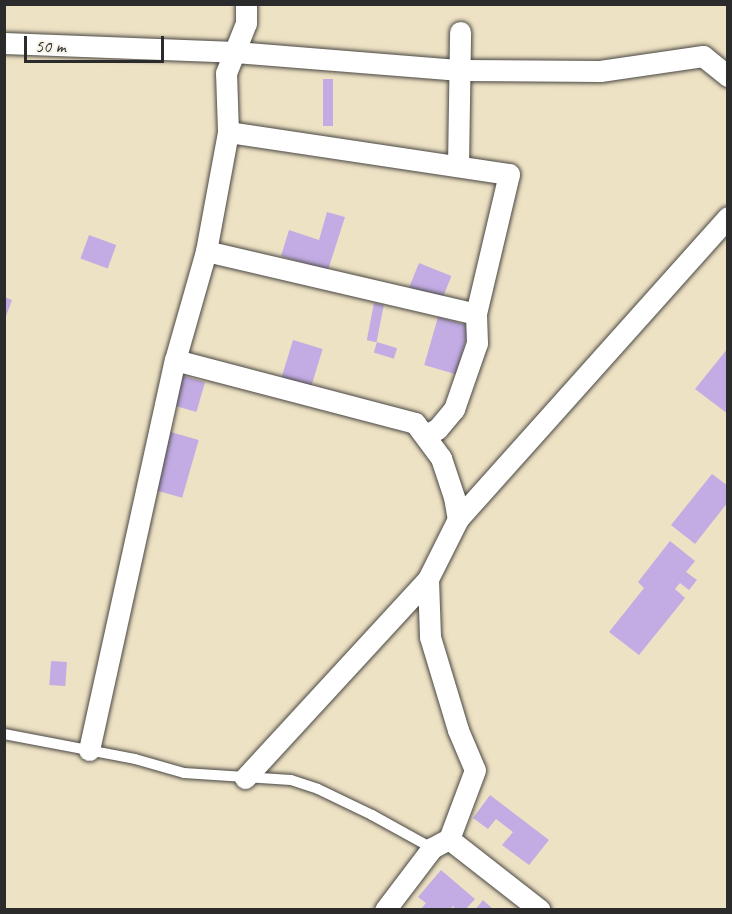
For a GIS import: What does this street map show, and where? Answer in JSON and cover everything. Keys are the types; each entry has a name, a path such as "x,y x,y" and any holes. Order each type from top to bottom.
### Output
{"street":[{"path":"88,750 175,360 206,251 228,132 226,73 246,23 246,4"},
{"path":"458,166 460,32"},
{"path":"4,43 235,52 460,70 600,71 703,56 728,76"},
{"path":"228,132 509,174 476,314 477,343 454,409 437,429 426,435"},
{"path":"245,778 428,579 458,519 728,217"},
{"path":"206,251 476,314"},
{"path":"175,360 415,423 441,458 454,497 458,519"},
{"path":"385,909 440,844 475,770 458,730 432,648 428,579"},
{"path":"440,844 540,909"}],"lane":[{"path":"4,734 135,759 184,773 291,780 318,789 440,844"}],"building":[{"path":"323,79 333,79 333,126 323,126"},
{"path":"327,212 345,217 328,270 281,256 289,230 319,240"},
{"path":"89,235 116,245 108,268 80,258"},
{"path":"419,263 451,276 442,300 409,287"},
{"path":"4,297 12,300 5,319 4,319"},
{"path":"374,303 384,305 377,342 367,340"},
{"path":"438,317 470,326 456,374 424,365"},
{"path":"293,340 323,349 309,393 280,384"},
{"path":"377,342 397,348 394,359 374,353"},
{"path":"728,348 728,414 695,389"},
{"path":"180,375 205,382 196,412 171,405"},
{"path":"167,431 199,440 182,498 150,489"},
{"path":"712,474 728,486 728,502 695,544 671,525"},
{"path":"670,541 695,561 686,572 697,580 689,590 680,583 675,589 685,598 639,655 609,632 644,588 638,582"},
{"path":"51,661 67,662 65,686 49,685"},
{"path":"490,795 549,840 529,865 502,845 513,832 496,819 488,829 473,818"},
{"path":"441,870 475,899 465,910 456,910 453,906 450,910 420,910 426,903 418,897"},
{"path":"483,900 494,910 475,910"}]}
